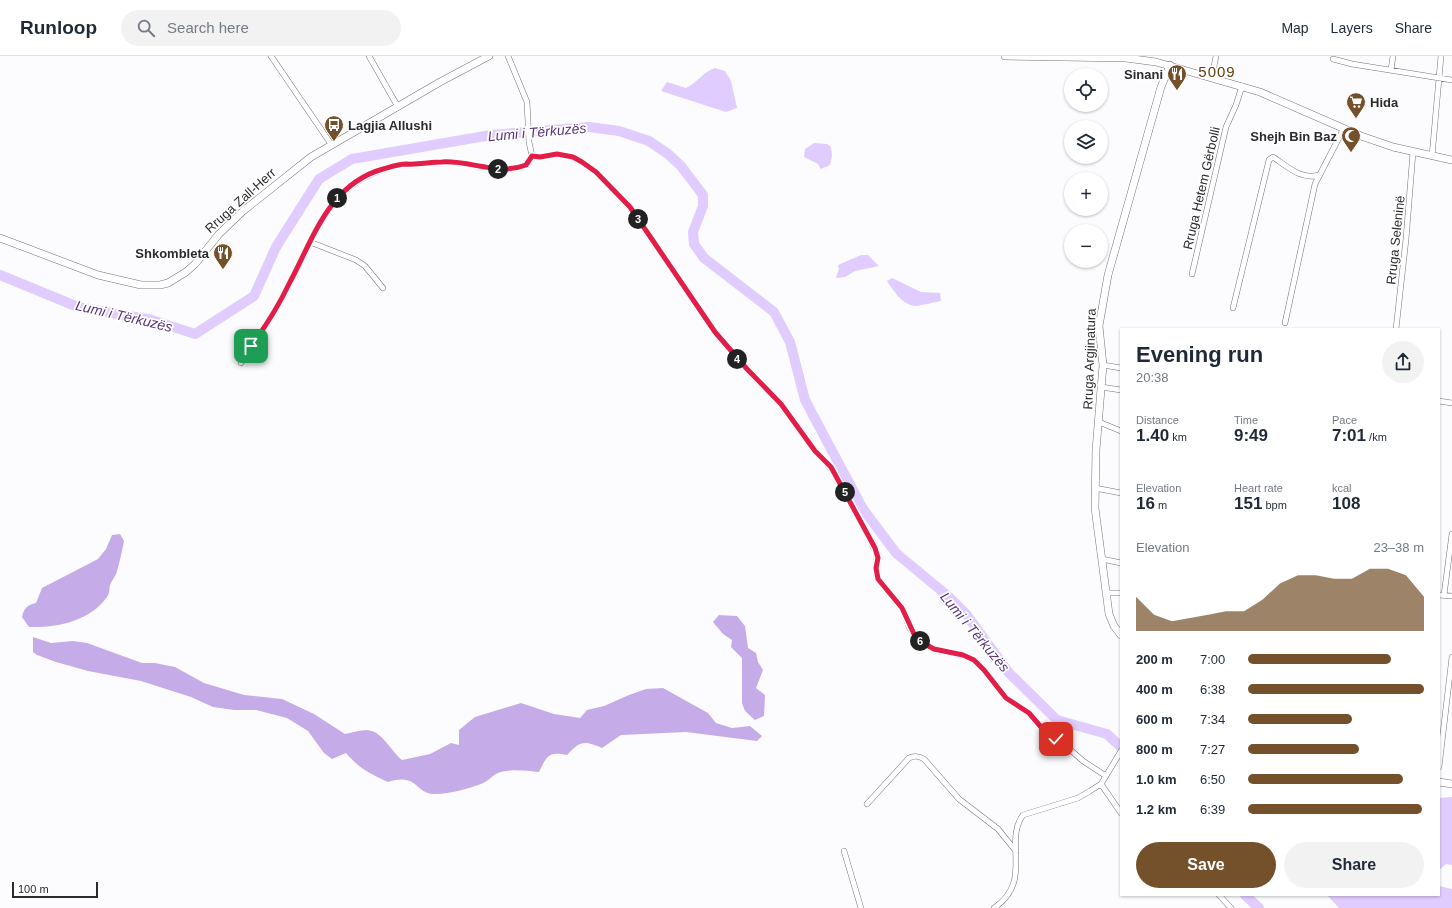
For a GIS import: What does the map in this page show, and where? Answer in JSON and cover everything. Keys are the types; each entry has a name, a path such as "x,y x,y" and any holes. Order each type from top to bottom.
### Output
{"main road":[{"name":"Rruga Zall-Herr","path":"0,238 98,275 141,285 160,285 168,283 186,272 195,264 219,234 265,192 331,144 489,56"},
{"path":"1004,56 1126,58 1142,59 1170,65 1274,97 1377,142 1413,152 1452,160"},
{"name":"Rruga Argjinatura","path":"1120,634 1111,621 1098,531 1095,488 1098,422 1103,365 1099,326 1108,275 1161,87 1170,65"},
{"path":"1440,782 1452,784"}],"street":[{"path":"272,56 331,144"},
{"path":"369,56 398,106"},
{"path":"241,363 278,306 317,226 335,200 361,178 372,172 404,164 427,164 442,162 509,169 526,165 532,156 529,142 527,102 508,56"},
{"path":"1212,77 1216,56"},
{"path":"1391,70 1393,56"},
{"path":"1432,156 1441,56"},
{"path":"1333,59 1452,80"},
{"name":"Rruga Hetem Gërbolli","path":"1192,274 1226,127 1236,106 1242,86"},
{"path":"1286,323 1302,241 1319,175 1331,156 1344,128"},
{"name":"Rruga Seleninë","path":"1396,328 1406,239 1413,152"},
{"path":"532,156 540,157 557,154 573,157 596,172 630,207 715,332 747,369 781,404 815,451 836,474 877,554 876,574 878,579 902,608 914,634 923,643 934,649 963,655 974,660 984,670 1006,698 1029,713 1045,730 1083,761 1106,776"},
{"path":"1233,308 1269,160 1273,157 1302,175 1308,177 1319,175"},
{"path":"310,242 356,260 371,272 383,288"},
{"path":"1103,365 1120,368"},
{"path":"1101,387 1120,390"},
{"path":"1440,401 1452,403"},
{"path":"1098,422 1120,431"},
{"path":"1095,488 1120,493"},
{"path":"1452,534 1442,595 1452,596"},
{"path":"1102,559 1120,563"},
{"path":"1108,593 1120,593"},
{"path":"1440,759 1452,657"},
{"path":"994,908 1002,902 1013,886 1018,824 1024,815 1078,798 1101,784 1120,752"},
{"path":"867,804 909,758 919,756 924,759 959,799 998,829 1016,851"},
{"path":"1101,784 1120,812"},
{"path":"844,851 861,908"},
{"path":"1220,896 1231,908"}],"shaded area":[{"path":"715,68 725,71 731,81 737,108 726,112 661,91 667,82 686,88 707,72"},
{"path":"814,143 827,144 831,147 832,156 830,165 821,169 818,164 804,157 805,149"},
{"path":"861,255 868,255 879,266 855,271 845,277 836,278 839,269 838,265"},
{"path":"892,278 921,292 940,293 941,301 916,306 911,305 899,297 892,289 887,281"},
{"path":"120,534 124,541 116,575 110,585 108,596 100,605 92,612 72,621 51,626 29,627 22,617 23,614 26,607 36,603 42,588 98,559 106,549 112,535"},
{"path":"719,615 737,616 745,626 748,648 756,653 758,662 763,670 756,688 765,695 764,716 755,720 745,711 742,703 742,658 731,647 732,640 723,634 713,622"},
{"path":"33,637 51,643 73,641 87,643 142,663 155,663 175,667 204,683 244,695 282,699 314,714 345,734 364,730 372,731 382,738 402,760 430,754 451,743 459,745 459,730 475,717 521,703 554,714 580,718 587,710 604,706 646,689 663,688 708,713 716,723 732,728 750,726 762,736 757,741 686,732 621,735 602,748 583,743 579,744 567,755 552,754 546,759 539,772 518,770 501,772 487,781 471,788 449,793 430,794 412,782 406,780 388,782 381,779 360,767 346,753 332,759 324,753 308,731 287,718 256,710 234,710 213,707 191,697 141,681 88,671 56,662 33,652"},
{"path":"1452,797 1452,865 1446,864 1440,869 1440,798"},
{"path":"1440,886 1452,889 1452,908 1339,908 1328,896 1440,896"}],"waterway":[{"name":"Lumi i Tërkuzës","path":"0,275 78,307 152,320 195,334 254,296 276,247 319,179 352,159 491,135 589,127 619,131 649,141 668,154 681,166 703,195 703,206 693,232 694,244 704,258 774,312 790,342 805,400 863,509 896,553 949,597 966,614 1009,673 1057,720 1107,734 1120,746"},
{"name":"Lumi i Tërkuzës","path":"1246,896 1259,908"}],"place":[{"name":"Sinani","path":"1177,91"},
{"name":"Hida","path":"1356,119"},
{"name":"Lagjia Allushi","path":"334,142"},
{"name":"Shejh Bin Baz","path":"1351,153"},
{"name":"Shkombleta","path":"223,270"}],"district":[{"name":"5009","path":"1217,72"}],"route":[{"path":"251,346 278,306 296,272 317,226 328,209 335,200 361,178 372,172 404,164 416,165 450,162 472,166 509,169 519,168 526,165 532,156 540,157 557,154 573,157 596,172 630,207 715,332 747,369 781,404 815,451 831,467 841,483 861,525 875,548 878,558 876,568 878,579 902,608 910,629 918,639 934,649 963,655 980,664 1006,698 1029,713 1041,727 1056,739"}]}
